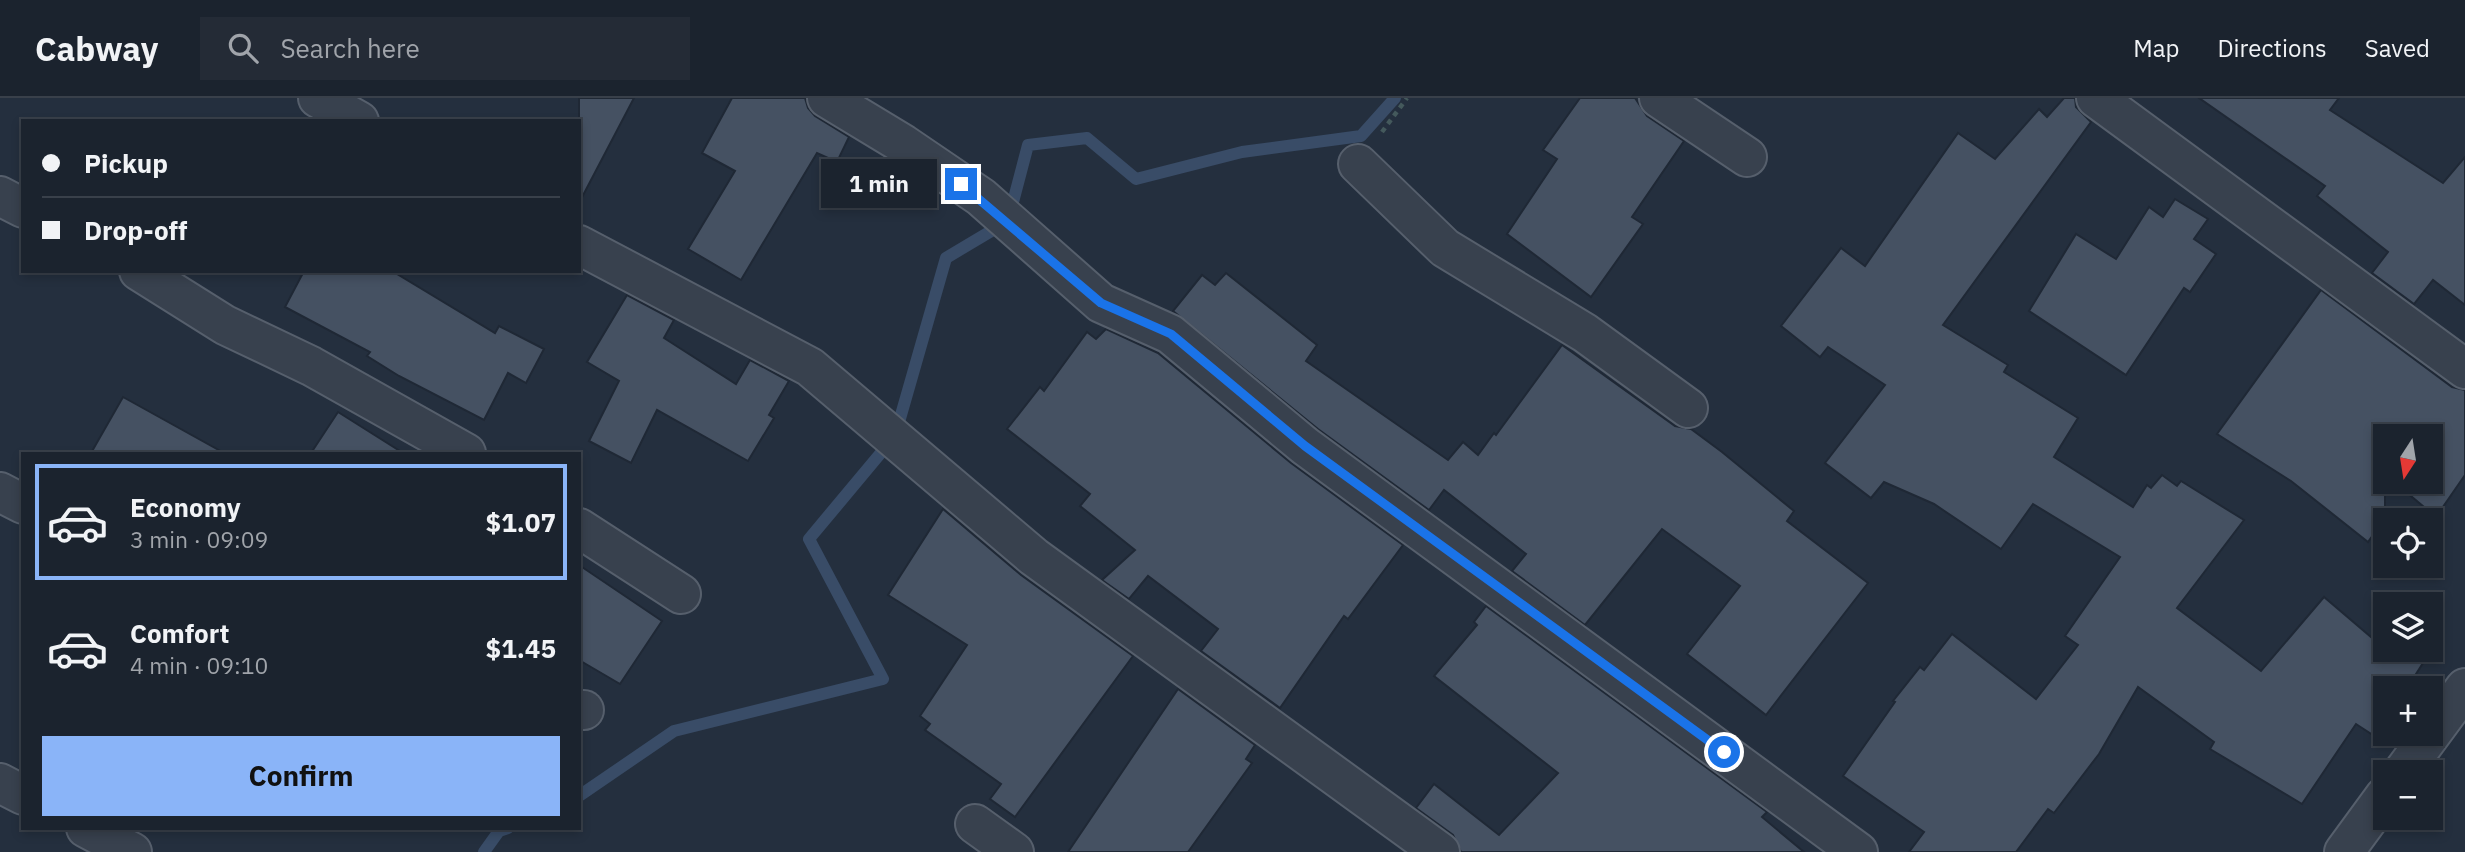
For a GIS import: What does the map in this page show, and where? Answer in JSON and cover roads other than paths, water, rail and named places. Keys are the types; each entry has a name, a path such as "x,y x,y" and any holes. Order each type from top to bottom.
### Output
{"street":[{"path":"318,98 355,119"},
{"path":"827,98 903,144 981,197 1101,303 1171,334 1305,446 1858,852"},
{"path":"1659,98 1747,157"},
{"path":"2096,98 2465,369"},
{"path":"1358,164 1445,248 1585,333 1688,408"},
{"path":"0,196 21,207"},
{"path":"581,246 810,367 1034,557 1440,852"},
{"path":"142,273 225,326 311,366 465,452"},
{"path":"0,492 21,503"},
{"path":"581,529 681,594"},
{"path":"2412,760 2465,688"},
{"path":"0,783 21,794"},
{"path":"2344,852 2373,812"},
{"path":"975,824 1014,852"},
{"path":"90,830 132,852"}],"waterway":[{"path":"581,795 674,731 883,679 809,539 895,436 946,258 1008,221 1028,145 1087,138 1136,179 1242,152 1361,136 1395,98"},
{"path":"484,852 502,830"}]}
